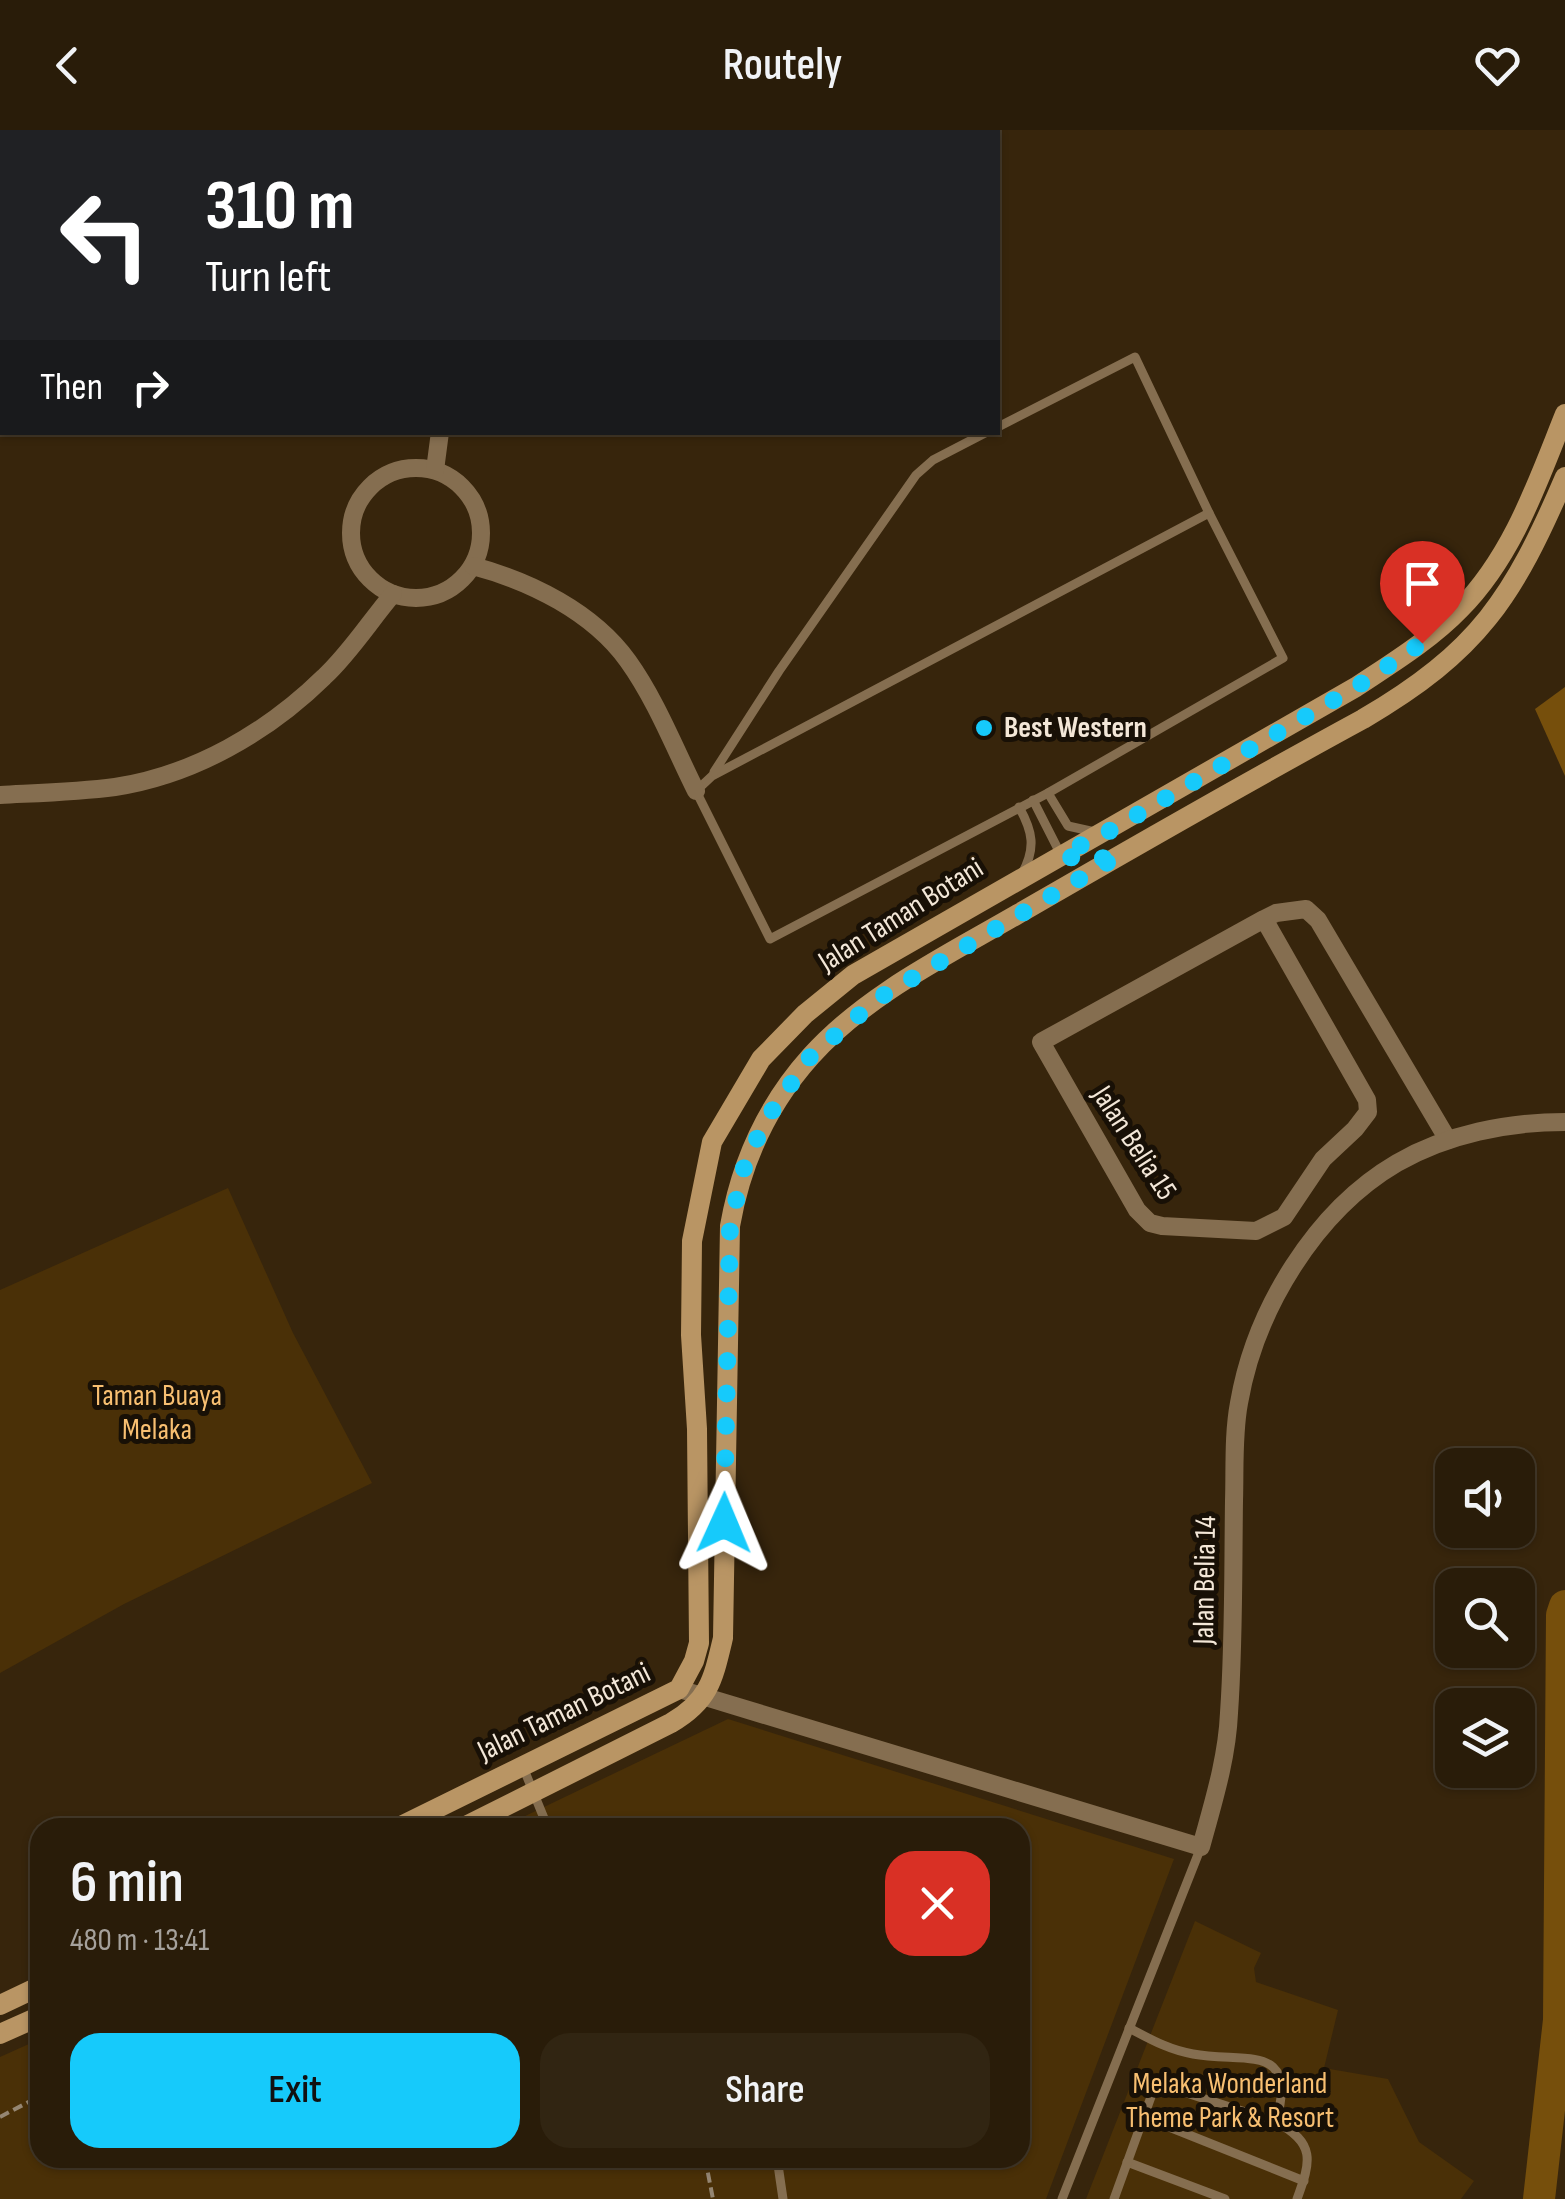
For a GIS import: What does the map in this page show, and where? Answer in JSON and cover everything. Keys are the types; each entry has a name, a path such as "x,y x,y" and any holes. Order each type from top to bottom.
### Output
{"street":[{"name":"Jalan Taman Botani","path":"418,1818 679,1689 694,1661 699,1643 692,1241 712,1142 761,1059 805,1014 854,975 1356,687 1422,643 1462,608 1491,570 1525,512 1565,414"},
{"path":"435,470 440,435"},
{"path":"395,470 435,470 468,491 478,508 480,548 473,566 461,580 429,597 392,594 375,584 353,552 350,532 354,512 363,494 395,470"},
{"name":"Jalan Taman Botani","path":"483,1818 671,1723 704,1698 723,1638 730,1226 744,1168 765,1121 810,1057 879,998 1428,678 1455,656 1498,607 1565,477"},
{"path":"473,566 553,597 597,629 628,660 696,792"},
{"path":"0,795 118,786 194,764 236,744 284,712 327,675 392,594"},
{"path":"1061,855 1088,861 1120,855"},
{"name":"Jalan Belia 15","path":"1264,919 1367,1100 1368,1112 1356,1130 1324,1159 1284,1217 1271,1226 1256,1230 1162,1226 1150,1223 1137,1210 1041,1042 1264,919 1276,913 1306,909 1318,920 1448,1140"},
{"name":"Jalan Belia 14","path":"1201,1847 1222,1769 1229,1716 1239,1403 1260,1333 1293,1269 1332,1215 1398,1162 1448,1140 1520,1124 1565,1122"},
{"path":"679,1689 1201,1847"},
{"path":"0,2005 30,1991"},
{"path":"0,2034 30,2020"}],"lane":[{"path":"981,435 933,460 916,474 779,671 712,776 696,792 770,938 1048,792 1282,658 1135,356 1000,426"},
{"path":"712,776 1209,512"},
{"path":"1048,792 1068,826 1084,832 1106,833"},
{"path":"1033,800 1061,855"},
{"path":"1018,807 1031,832 1032,846 1032,855 1021,877"},
{"path":"523,1767 544,1818"},
{"name":"Jalan Belia 14","path":"1062,2199 1201,1847"},
{"path":"1129,2028 1172,2049 1203,2056 1247,2058 1272,2066 1284,2090 1276,2122"},
{"path":"1114,2199 1156,2083 1293,2131 1309,2159 1297,2199"},
{"path":"1144,2117 1304,2181"},
{"path":"1127,2162 1225,2199"},
{"path":"778,2168 783,2199"}],"path":[{"path":"0,2117 30,2101"},
{"path":"706,2168 714,2199"}],"green space":[{"name":"Taman Buaya Melaka","path":"228,1188 293,1333 372,1483 124,1604 0,1673 0,1290"},
{"path":"728,1719 1174,1859 1046,2199 0,2199 0,2057 30,2044 30,2168 1030,2168 1030,1818 521,1818"},
{"name":"Melaka Wonderland Theme Park & Resort","path":"1195,1921 1261,1953 1254,1968 1256,1982 1338,2010 1324,2068 1388,2079 1419,2142 1474,2181 1461,2199 1086,2199"}],"shaded area":[{"path":"1565,687 1565,776 1535,709"}],"waterway":[{"path":"1539,2199 1559,2020 1565,1606"}],"place":[{"name":"Best Western","path":"984,728"}],"route":[{"path":"724,1523 730,1226 744,1168 765,1121 790,1082 830,1036 879,998 1120,855 1088,861 1061,855 1106,833 1356,687 1422,643"}]}
